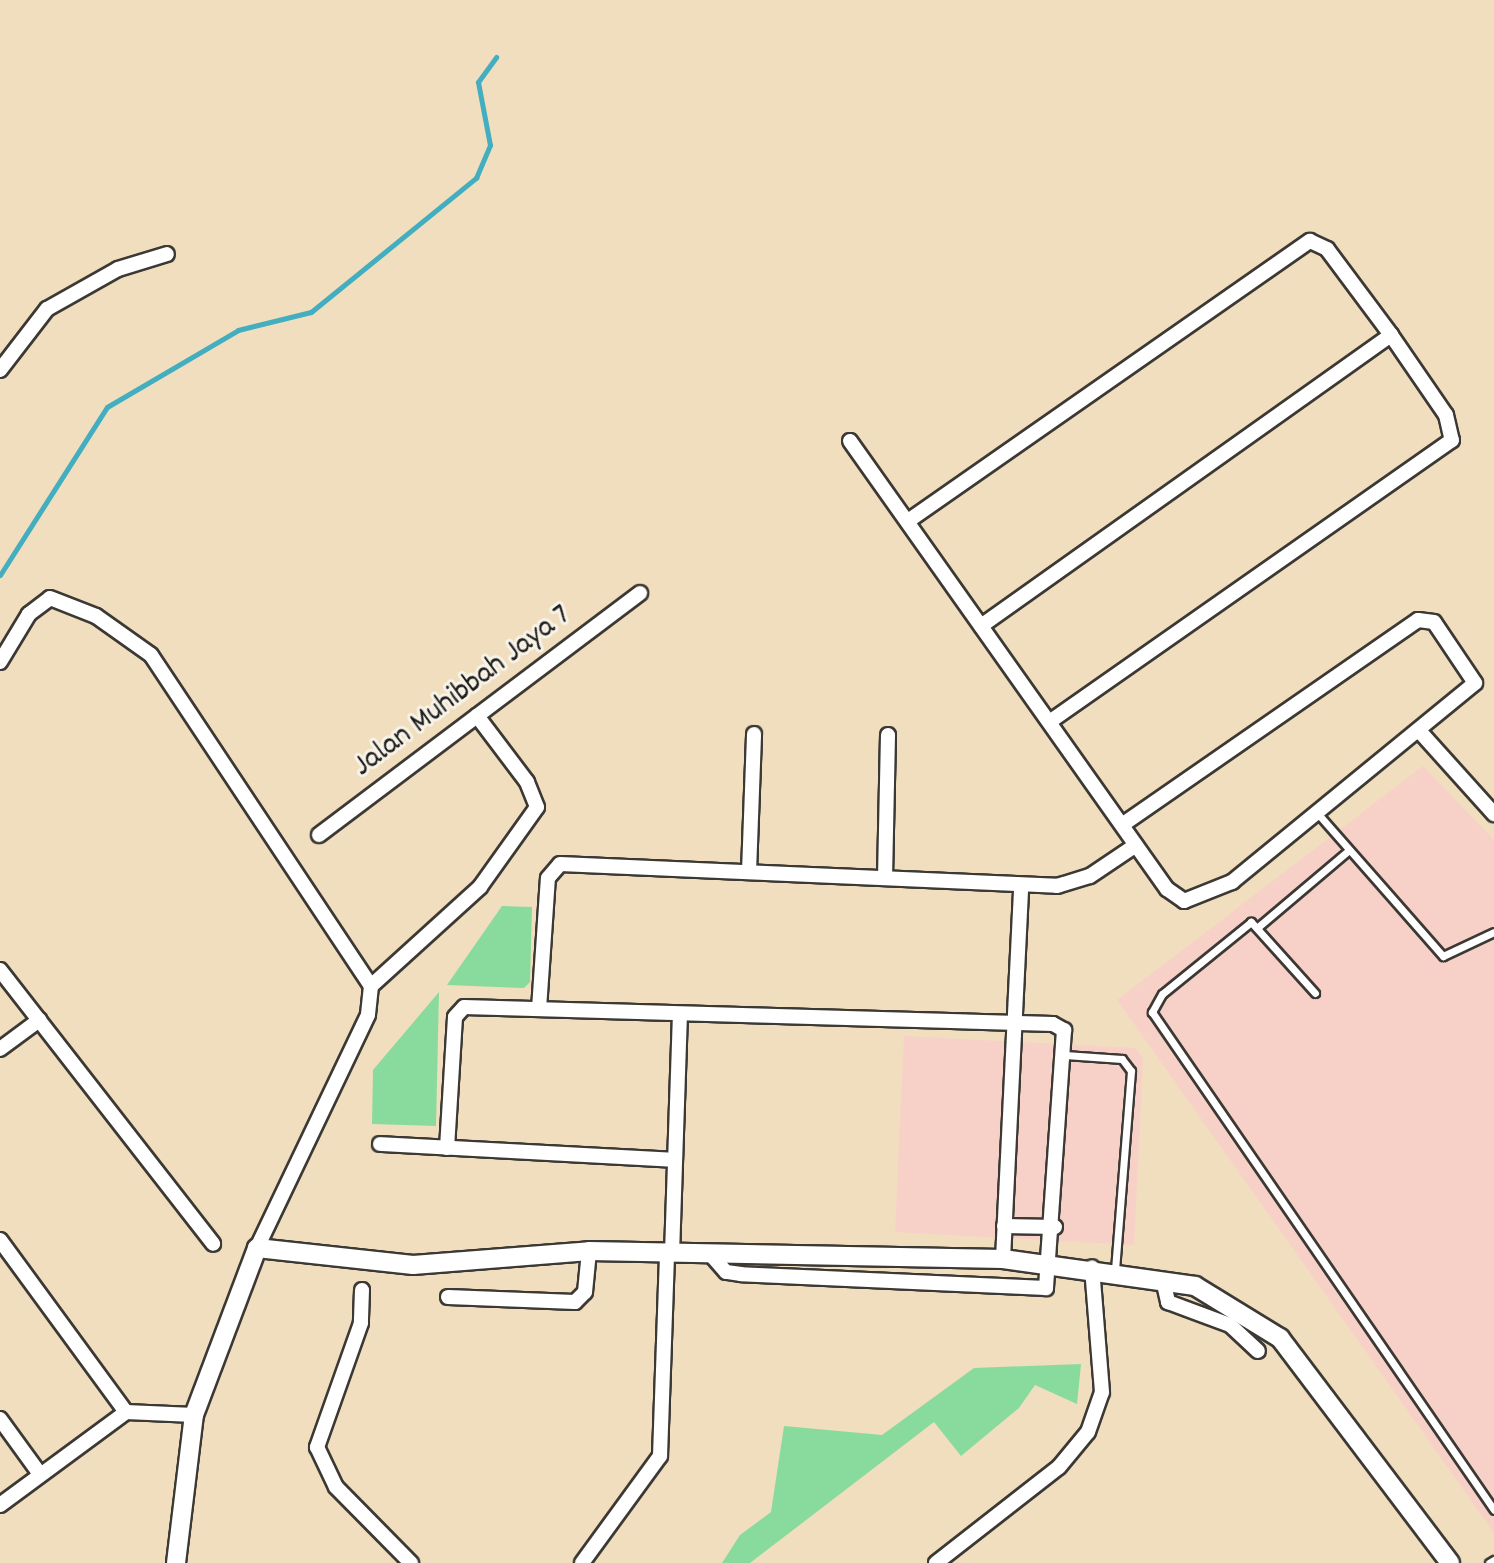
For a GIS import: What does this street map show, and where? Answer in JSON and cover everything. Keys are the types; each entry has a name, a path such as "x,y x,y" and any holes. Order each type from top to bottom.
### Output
{"street":[{"path":"908,521 1310,241 1327,249 1391,335 1446,415 1452,440 1050,722"},
{"path":"0,370 47,309 118,269 167,254"},
{"path":"981,626 1391,335"},
{"path":"850,441 1167,889 1198,901 1319,815 1422,734 1475,683 1427,617 1123,824"},
{"name":"Jalan Muhibbah Jaya 7","path":"319,835 640,593"},
{"path":"0,662 29,614 50,598 96,616 151,655 371,986 368,1015 257,1248 194,1415 176,1563"},
{"path":"371,986 480,887 537,807 527,782 477,716"},
{"path":"749,872 754,734"},
{"path":"1422,734 1494,814"},
{"path":"885,878 888,735"},
{"path":"539,1009 552,869 749,872 1021,885 1078,883 1136,845"},
{"path":"1003,1259 1010,1023 1021,885"},
{"path":"0,970 213,1244"},
{"path":"447,1148 457,1009 1059,1026 1065,1055 1051,1284 1038,1289 741,1274 726,1272 712,1256"},
{"path":"582,1563 660,1456 680,1014"},
{"path":"0,1049 39,1020"},
{"path":"380,1144 675,1160"},
{"path":"1004,1226 1055,1227"},
{"path":"0,1240 126,1412"},
{"path":"257,1248 428,1265 589,1251 712,1256 1003,1259 1115,1270 1205,1291 1280,1338 1450,1563"},
{"path":"448,1297 575,1302 585,1292 589,1251"},
{"path":"936,1563 1059,1467 1088,1432 1102,1392 1092,1267"},
{"path":"1163,1280 1168,1302 1230,1325 1258,1351"},
{"path":"362,1290 361,1323 318,1427 317,1447 336,1487 411,1563"},
{"path":"0,1505 126,1412 194,1415"},
{"path":"0,1419 40,1474"}],"lane":[{"path":"1319,815 1443,956 1494,932"},
{"path":"1349,850 1258,927 1238,927 1162,994 1152,1012 1155,1024 1494,1510"},
{"path":"1258,927 1315,993"},
{"path":"1065,1055 1122,1059 1131,1071 1115,1270"}],"shaded area":[{"path":"1423,766 1494,840 1494,1533 1117,1000"},
{"path":"904,1036 1135,1048 1143,1058 1134,1245 895,1232"}],"green space":[{"path":"502,906 532,907 530,982 524,988 447,985"},
{"path":"439,992 436,1126 372,1124 373,1070"},
{"path":"1081,1364 1077,1404 1035,1385 1019,1408 961,1456 934,1422 750,1563 722,1563 740,1535 771,1512 784,1426 882,1435 974,1368"}],"waterway":[{"path":"0,575 107,407 238,330 311,312 476,178 490,145 478,82 496,57"}]}
